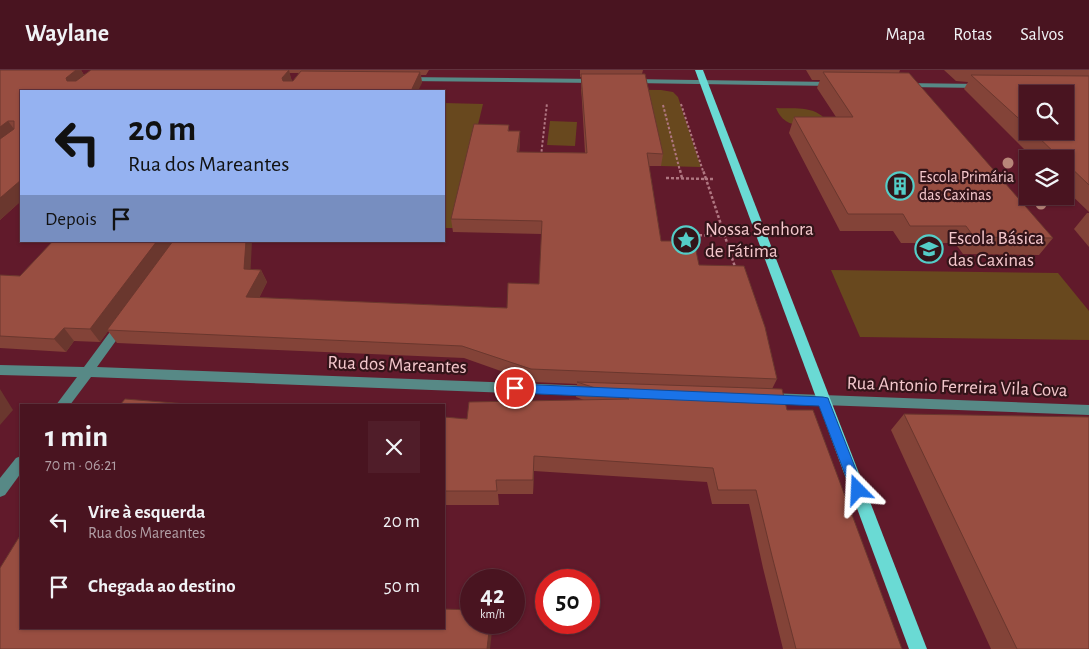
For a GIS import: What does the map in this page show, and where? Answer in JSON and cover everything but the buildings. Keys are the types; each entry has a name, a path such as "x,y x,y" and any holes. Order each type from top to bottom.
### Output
{"main road":[{"path":"702,76 918,649"}],"street":[{"path":"623,81 702,76 842,84"},
{"path":"399,79 604,81"},
{"path":"892,85 990,86"},
{"path":"64,404 126,318"},
{"name":"Rua dos Mareantes","path":"0,370 604,392"},
{"path":"754,398 823,401"},
{"name":"Rua Antonio Ferreira Vila Cova","path":"823,401 1089,410"},
{"path":"0,490 20,463"}],"path":[{"path":"541,162 548,94"},
{"path":"679,98 735,267"},
{"path":"662,104 682,178"},
{"path":"666,178 706,179"},
{"path":"694,235 725,236"},
{"path":"725,266 740,267"}],"shaded area":[{"path":"581,89 661,90 673,92 678,97 701,167 661,166 646,97 582,97"},
{"path":"445,103 483,104 453,228 445,228"},
{"path":"776,108 806,109 819,114 829,124 791,124 780,116"},
{"path":"550,121 577,122 575,146 547,145"},
{"path":"831,270 1058,273 1089,311 1089,340 860,337"}],"place":[{"name":"Escola Primária das Caxinas","path":"900,186"},
{"name":"Nossa Senhora de Fátima","path":"686,240"},
{"name":"Escola Básica das Caxinas","path":"929,249"}],"route":[{"path":"515,388 823,401 858,490"}]}
